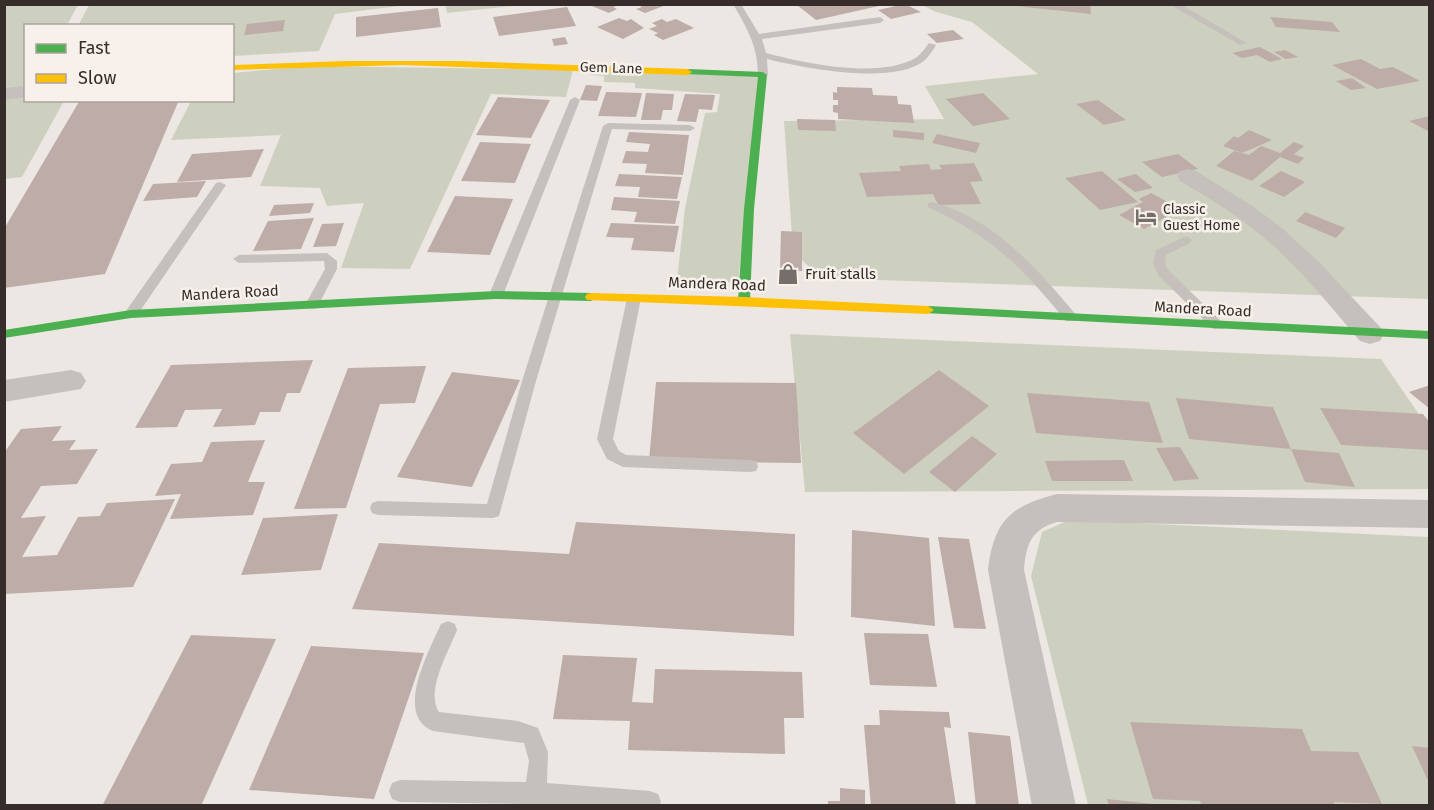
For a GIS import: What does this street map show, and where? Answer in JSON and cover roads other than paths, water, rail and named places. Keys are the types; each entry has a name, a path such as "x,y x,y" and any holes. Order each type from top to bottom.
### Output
{"street":[{"name":"Gem Lane","path":"234,68 313,62 410,61 763,75"},
{"path":"744,301 749,209 763,75"},
{"path":"4,94 24,91"},
{"path":"1188,176 1236,204 1273,233 1311,267 1370,334"},
{"name":"Mandera Road","path":"4,334 131,314 496,295 744,301 1370,334 1430,335"},
{"path":"4,391 71,381"},
{"path":"1054,806 1006,570 1010,543 1022,523 1036,512 1057,508 1430,514"}],"lane":[{"path":"737,4 758,37 763,55 763,75"},
{"path":"1173,4 1243,43"},
{"path":"758,37 880,20"},
{"path":"763,55 796,64 825,68 892,69 910,66 922,59 932,45"},
{"path":"496,295 575,100"},
{"path":"378,508 493,511 608,126 690,128"},
{"path":"131,314 220,185"},
{"path":"932,205 961,218 1001,243 1035,274 1071,318"},
{"path":"1186,240 1160,253 1159,264 1164,273 1218,326"},
{"path":"239,259 327,257 331,261 331,269 312,305"},
{"path":"634,298 605,440 613,455 623,461 750,466"},
{"path":"448,630 425,689 423,702 425,712 433,721 518,731 531,735 540,750 533,799"},
{"path":"400,791 452,799 650,802"}],"place":[{"name":"Classic Guest Home","path":"1146,217"},
{"name":"Fruit stalls","path":"788,274"}]}
